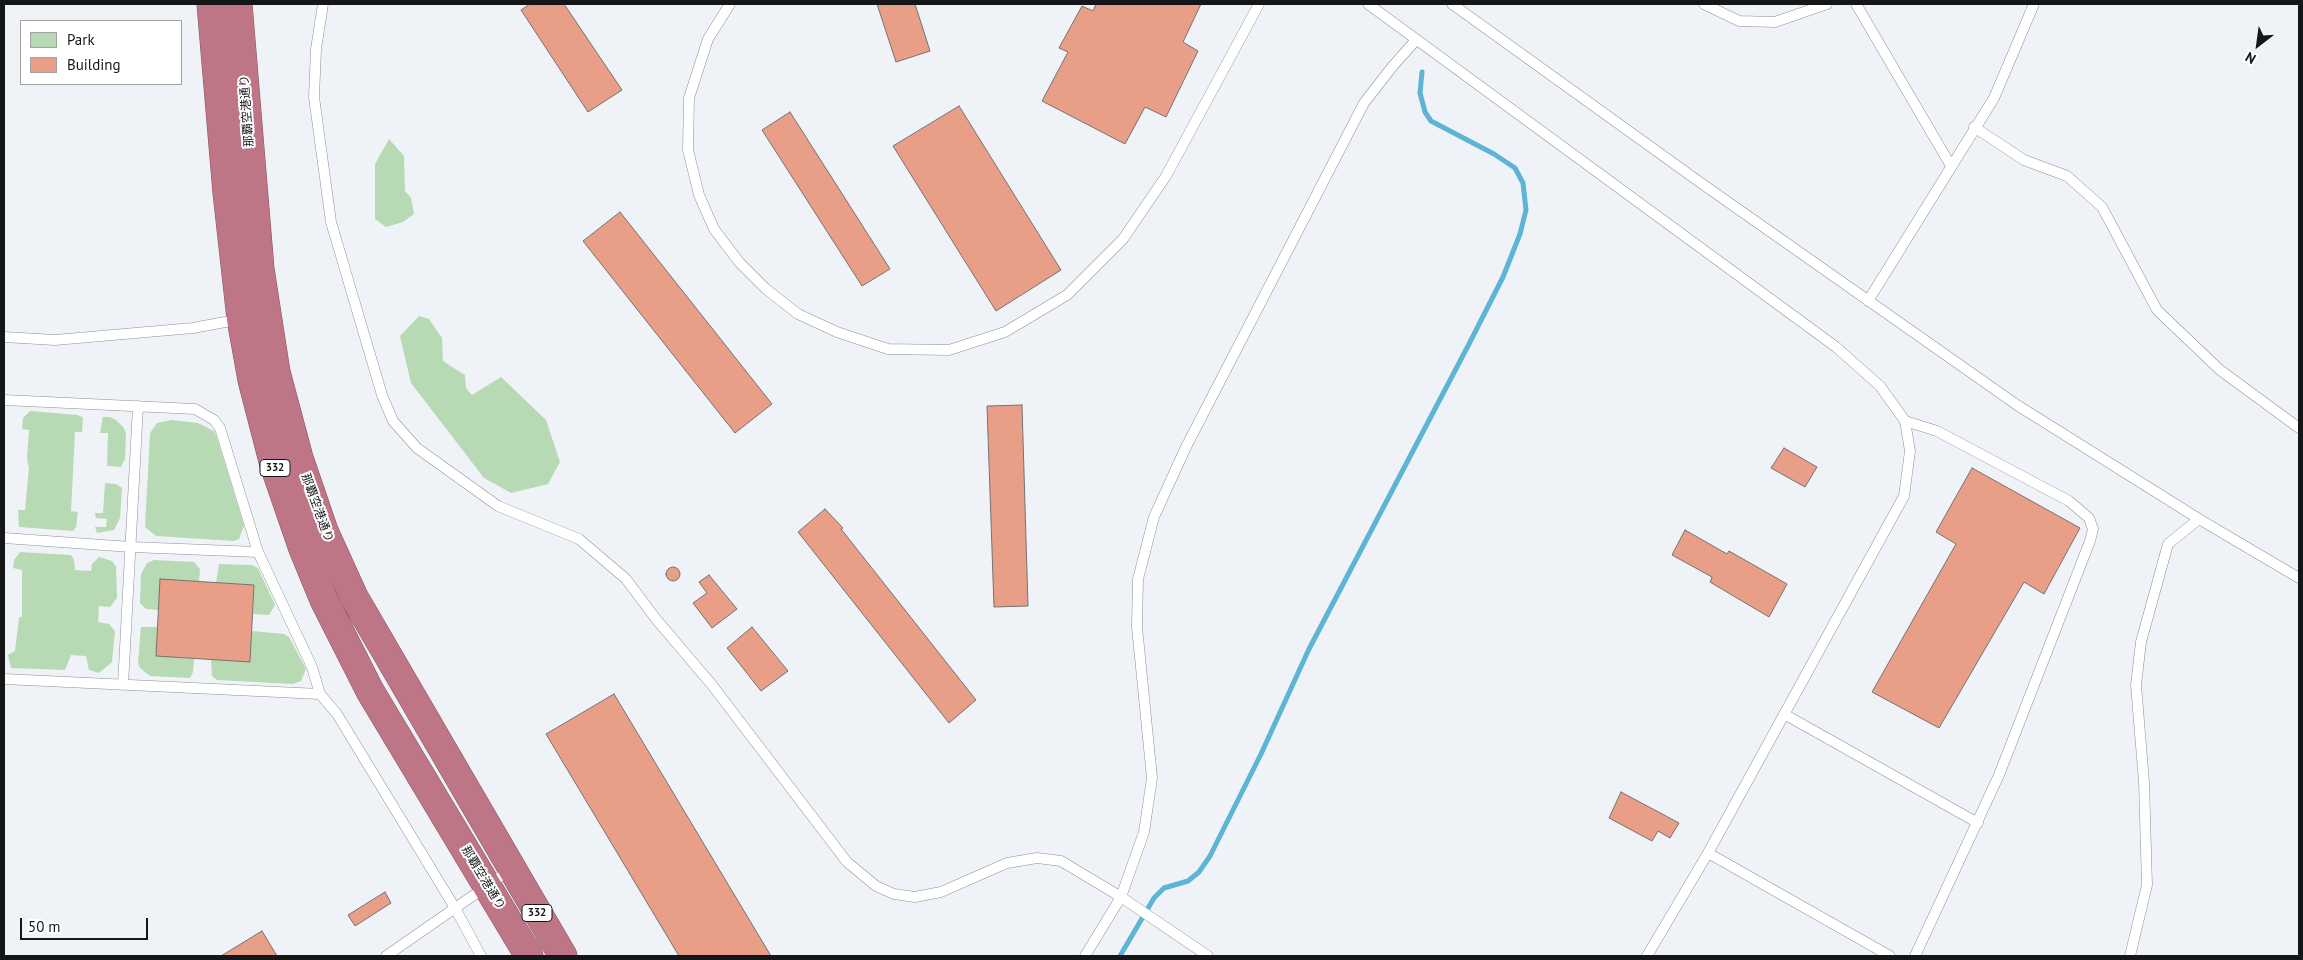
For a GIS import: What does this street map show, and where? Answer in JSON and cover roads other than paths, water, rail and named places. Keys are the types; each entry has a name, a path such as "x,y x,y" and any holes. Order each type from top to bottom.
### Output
{"highway":[{"name":"那覇空港通り","path":"211,4 227,193 241,319 252,380 274,465 303,549 324,600 370,691 529,956"},
{"name":"那覇空港通り","path":"238,4 260,269 276,372 299,458 324,531 354,597 563,956"}],"lane":[{"path":"323,4 316,49 314,97 331,222 382,395 393,421 417,448 498,506 579,539 626,579 656,619 712,685 847,862 876,886 894,894 915,897 941,892 1007,863 1037,858 1061,861 1121,897 1208,956"},
{"path":"730,4 708,38 690,98 688,150 699,195 714,228 739,262 766,289 798,314 837,332 888,349 948,350 1005,332 1067,295 1123,239 1166,176 1260,4"},
{"path":"1368,4 1814,331 1880,386 1905,421 1910,451 1904,496 1708,853 1647,956"},
{"path":"1452,4 2017,405 2199,519 2299,578"},
{"path":"1704,4 1740,21 1775,22 1827,4"},
{"path":"1856,4 1951,166"},
{"path":"1868,300 1974,127 1994,98 2034,4"},
{"path":"1085,956 1121,897 1144,832 1152,778 1137,627 1138,579 1154,517 1186,447 1364,103 1416,40"},
{"path":"1974,127 2024,160 2067,176 2102,207 2157,310 2220,370 2299,428"},
{"path":"4,337 56,340 193,328 241,319"},
{"path":"4,400 195,410 214,420 220,428 258,552 312,667 320,694 337,714 455,908 481,956"},
{"path":"123,684 138,406"},
{"path":"1905,421 1937,431 2069,500 2089,518 2093,529 1999,775 1915,956"},
{"path":"2130,956 2148,884 2144,782 2136,685 2141,642 2168,544 2199,519"},
{"path":"4,538 131,547 258,552"},
{"path":"4,679 320,694"},
{"path":"1784,714 1978,823"},
{"path":"1708,853 1890,956"},
{"path":"386,956 511,869"}],"waterway":[{"path":"1120,956 1154,898 1164,888 1188,881 1199,872 1210,856 1261,754 1309,649 1503,277 1520,234 1526,210 1523,183 1515,168 1494,154 1431,121 1425,112 1420,93 1422,72"}]}
